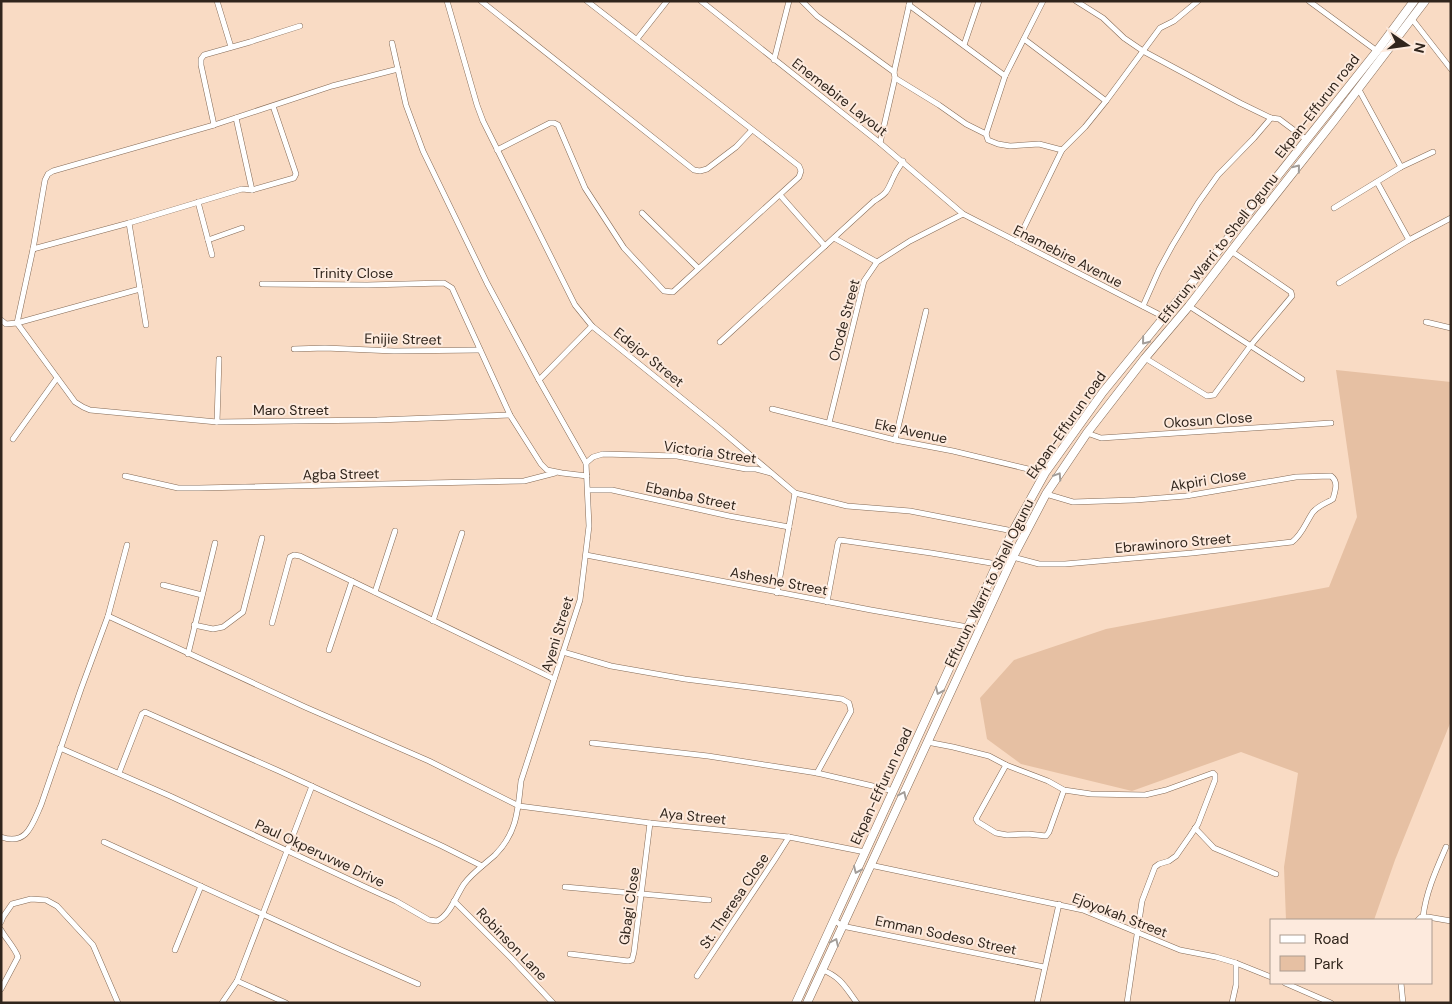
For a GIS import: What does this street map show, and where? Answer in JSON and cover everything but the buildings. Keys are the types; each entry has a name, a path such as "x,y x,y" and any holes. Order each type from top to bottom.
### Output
{"main road":[{"name":"Ekpan-Effurun road","path":"796,1003 997,564 1045,473 1103,392 1377,51 1414,1"},
{"name":"Effurun, Warri to Shell Ogunu","path":"808,1003 1013,558 1046,494 1086,433 1144,358 1189,306 1425,1"}],"street":[{"path":"217,1 231,47"},
{"name":"Edejor Street","path":"447,1 477,105 497,150 575,304 592,326 795,493 846,506 910,511 1013,531"},
{"path":"481,1 694,170 707,169 736,148 752,130"},
{"path":"497,150 550,123 558,125 585,188 624,248 664,291 672,292 799,177 801,171 799,166 637,38 587,1"},
{"path":"637,38 668,1"},
{"name":"Enemebire Layout","path":"701,1 880,143 962,214"},
{"path":"774,60 789,1"},
{"path":"802,1 817,16 894,72"},
{"path":"964,45 979,1"},
{"path":"1043,1 1005,76 986,134 988,140 998,144 1010,146 1039,144 1062,150"},
{"path":"1076,1 1103,18 1124,38 1143,52 1240,103 1279,120 1306,140"},
{"path":"1309,1 1377,51"},
{"path":"1017,242 1062,150 1106,101 1160,28 1174,20 1193,2"},
{"path":"880,143 910,3 1005,76"},
{"path":"1412,19 1451,69"},
{"path":"214,125 201,59 204,54 300,26"},
{"path":"1024,39 1106,101"},
{"path":"392,43 406,105 423,151 487,283 586,463"},
{"path":"14,439 57,378 17,323 45,180 48,174 214,125 332,86 398,69"},
{"path":"895,78 966,124 986,134"},
{"path":"1358,88 1401,167"},
{"path":"33,249 129,223 242,188 252,190 294,178 296,174 274,106"},
{"path":"236,118 252,190"},
{"path":"1144,306 1172,246 1198,203 1218,175 1271,118"},
{"path":"1334,208 1401,167 1433,152"},
{"path":"720,342 874,201 883,196 890,188 902,161"},
{"path":"1377,182 1409,240"},
{"path":"780,194 826,246"},
{"path":"198,202 212,255"},
{"path":"642,213 698,268"},
{"name":"Enamebire Avenue","path":"962,214 1164,317"},
{"name":"Orode Street","path":"829,423 864,281 877,262 910,241 962,214"},
{"path":"1339,283 1409,240 1451,218"},
{"path":"129,223 146,325"},
{"path":"208,240 242,228"},
{"path":"834,238 877,262"},
{"path":"1144,358 1207,396 1214,395 1250,345 1292,296 1291,292 1231,251"},
{"name":"Trinity Close","path":"262,284 367,285 444,283 452,288 480,350"},
{"path":"1,320 6,324 17,323 140,290"},
{"path":"1189,306 1302,379"},
{"path":"895,440 926,311"},
{"path":"1426,322 1451,328"},
{"path":"539,380 592,326"},
{"name":"Enijie Street","path":"294,349 480,350"},
{"path":"480,350 510,415 541,464 547,470 587,476"},
{"path":"217,422 219,359"},
{"name":"Maro Street","path":"57,378 75,402 90,410 217,422 377,420 510,415"},
{"name":"Eke Avenue","path":"772,409 895,440 953,451 1045,473"},
{"name":"Okosun Close","path":"1086,433 1101,438 1331,423"},
{"name":"Victoria Street","path":"586,463 592,457 603,454 676,456 756,469 774,474"},
{"name":"Ayeni Street","path":"519,806 521,781 580,600 589,526 586,463"},
{"name":"Agba Street","path":"125,476 178,488 199,488 524,481 558,472"},
{"name":"Akpiri Close","path":"1046,494 1073,502 1135,500 1186,496 1296,477 1331,476 1335,479 1336,483 1334,499 1318,507"},
{"name":"Ebanba Street","path":"588,490 612,490 729,516 789,527"},
{"path":"777,593 795,493"},
{"name":"Ebrawinoro Street","path":"1013,558 1039,564 1065,564 1292,542 1303,530 1318,507"},
{"path":"375,592 395,531"},
{"path":"433,620 462,533"},
{"path":"194,625 214,629 223,627 243,612 262,538"},
{"path":"826,602 840,540 997,564"},
{"path":"188,654 215,543"},
{"path":"1,837 10,840 24,837 42,804 60,748 108,616 127,545"},
{"path":"272,623 290,557 294,555 300,556 554,679"},
{"name":"Asheshe Street","path":"586,555 777,593 968,627"},
{"path":"329,650 352,581"},
{"path":"163,585 202,595"},
{"name":"Aya Street","path":"108,616 188,654 430,761 519,806 650,823 789,837 865,852"},
{"path":"563,652 611,666 685,680 842,700 849,703 851,711 817,773"},
{"path":"119,773 142,714 145,712 312,786 482,866"},
{"path":"927,742 953,746 989,756 1006,765 1048,781 1064,790 1091,794 1146,795 1213,773 1215,775 1215,780 1195,828 1176,856 1155,867 1142,902 1127,1003"},
{"path":"592,744 708,756 817,773 894,790"},
{"name":"Paul Okperuvwe Drive","path":"60,748 119,773 288,851 380,894 429,920 437,921 445,916 466,882 508,840 519,806"},
{"path":"1006,765 976,819 996,833 1046,836 1064,790"},
{"path":"222,1003 237,981 312,786"},
{"name":"Gbagi Close","path":"570,954 632,960 650,823"},
{"path":"1195,828 1214,848 1276,874"},
{"name":"St. Theresa Close","path":"697,976 789,837"},
{"path":"104,842 418,984"},
{"path":"1420,919 1432,880 1446,847"},
{"name":"Ejoyokah Street","path":"870,865 1083,910 1180,950 1216,957 1270,977"},
{"path":"175,950 201,886"},
{"path":"565,888 709,900"},
{"path":"1,922 12,904 31,899 46,900 57,906 93,945 118,1003"},
{"name":"Robinson Lane","path":"454,901 553,1003"},
{"path":"1037,1003 1059,904"},
{"path":"834,920 842,926"},
{"path":"1432,920 1451,921"},
{"name":"Emman Sodeso Street","path":"842,926 1044,967"},
{"path":"1,930 18,957 1,988"},
{"path":"1232,1003 1236,985 1236,963"},
{"path":"822,970 840,980 857,1003"},
{"path":"237,981 286,1003"},
{"path":"1287,984 1331,1003"},
{"path":"1401,984 1403,1003"}],"green space":[{"path":"1336,370 1451,382 1451,721 1395,860 1374,919 1286,919 1284,867 1298,773 1241,752 1132,791 1021,764 987,739 980,698 1014,660 1106,629 1329,587 1357,517"}]}
